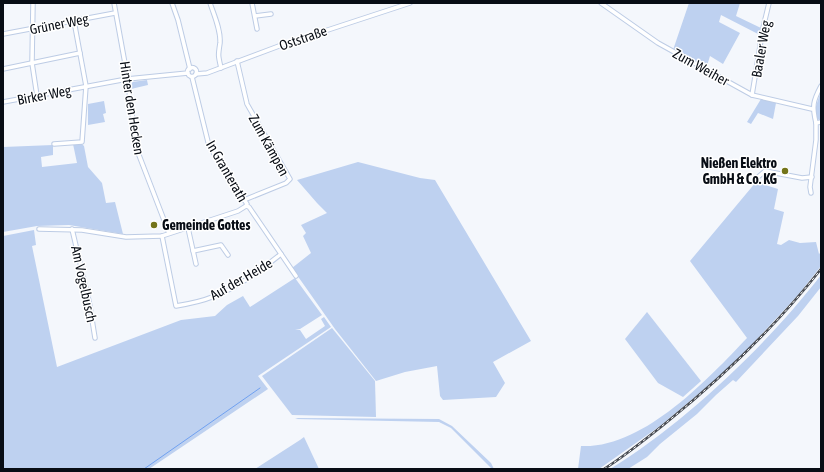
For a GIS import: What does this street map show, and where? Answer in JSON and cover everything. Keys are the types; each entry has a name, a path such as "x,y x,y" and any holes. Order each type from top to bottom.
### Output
{"street":[{"path":"33,3 32,63 37,96"},
{"name":"Hinter den Hecken","path":"114,3 137,150 169,233"},
{"path":"172,3 178,20 190,68 188,74 192,77 196,74 194,69 190,68"},
{"path":"210,3 216,18 219,36 217,54 221,68"},
{"path":"252,3 257,29"},
{"name":"Oststraße","path":"196,74 207,73 237,61 410,3"},
{"name":"Zum Weiher","path":"601,3 658,43 752,95 812,109"},
{"name":"Baaler Weg","path":"752,95 762,28 769,3"},
{"name":"Grüner Weg","path":"3,34 115,13"},
{"path":"255,16 271,14"},
{"path":"74,21 86,86"},
{"path":"3,69 80,54"},
{"name":"Zum Kämpen","path":"237,61 247,104 290,179 286,183 244,200"},
{"name":"Birker Weg","path":"3,102 127,79 188,74"},
{"name":"In Granterath","path":"192,77 210,146 244,200 246,206 249,207 296,276"},
{"name":"Birker Weg","path":"54,144 82,142 86,86"},
{"path":"811,193 816,140 816,124 812,109 821,86"},
{"path":"816,124 821,122"},
{"path":"758,177 766,171 802,178 812,177"},
{"name":"Am Vogelbusch","path":"39,228 72,229 126,237 162,236 238,211 246,206"},
{"path":"188,228 196,264"},
{"name":"Am Vogelbusch","path":"72,229 89,301 95,338"},
{"name":"Auf der Heide","path":"162,236 176,306 201,301 221,294 281,254"},
{"path":"193,251 221,246 228,255"}],"shaded area":[{"path":"689,3 740,3 736,16 761,28 760,35 721,15 719,22 740,33 723,64 710,56 706,69 673,50"},
{"path":"147,80 148,85 131,89 132,82"},
{"path":"821,91 821,121 816,118 816,106"},
{"path":"761,99 776,103 773,119 758,113 751,124 747,122"},
{"path":"104,101 106,113 103,114 105,122 88,125 88,104"},
{"path":"81,143 84,146 88,167 102,183 106,203 115,202 123,234 69,225 37,226 3,232 3,147 53,145 53,155 41,157 42,167 77,163 73,144"},
{"path":"358,162 420,178 435,180 531,341 493,362 505,383 496,397 443,400 440,396 437,366 405,372 376,381 335,329 292,268 311,253 303,236 306,233 301,225 327,213 297,180"},
{"path":"756,182 778,189 774,209 784,212 777,244 781,245 789,240 800,243 816,242 819,254 821,252 821,266 798,295 745,352 715,380 660,426 599,469 578,469 581,446 604,444 628,436 650,424 694,391 747,338 690,261"},
{"path":"34,230 36,245 32,246 57,367 181,320 215,316 227,305 243,296 250,307 295,278 322,315 300,329 295,329 300,330 306,339 325,326 321,319 324,317 331,327 258,376 268,389 149,469 3,469 3,236"},
{"path":"821,275 821,287 798,316 736,382 733,380 697,414 660,444 647,457 628,469 610,469 667,429 723,381 776,328 800,302"},
{"path":"647,312 701,381 683,397 658,383 625,339"},
{"path":"332,328 375,381 376,417 292,415 262,376"},
{"path":"295,419 439,419 452,426 491,463 494,469 492,469 451,428 439,422"},
{"path":"304,437 319,469 255,469 300,440"}],"waterway":[{"path":"144,469 260,388"}],"railway":[{"path":"604,469 667,422 709,387 768,330 821,269"}],"place":[{"name":"Nießen Elektro GmbH & Co. KG","path":"785,171"},
{"name":"Gemeinde Gottes","path":"154,225"}]}
